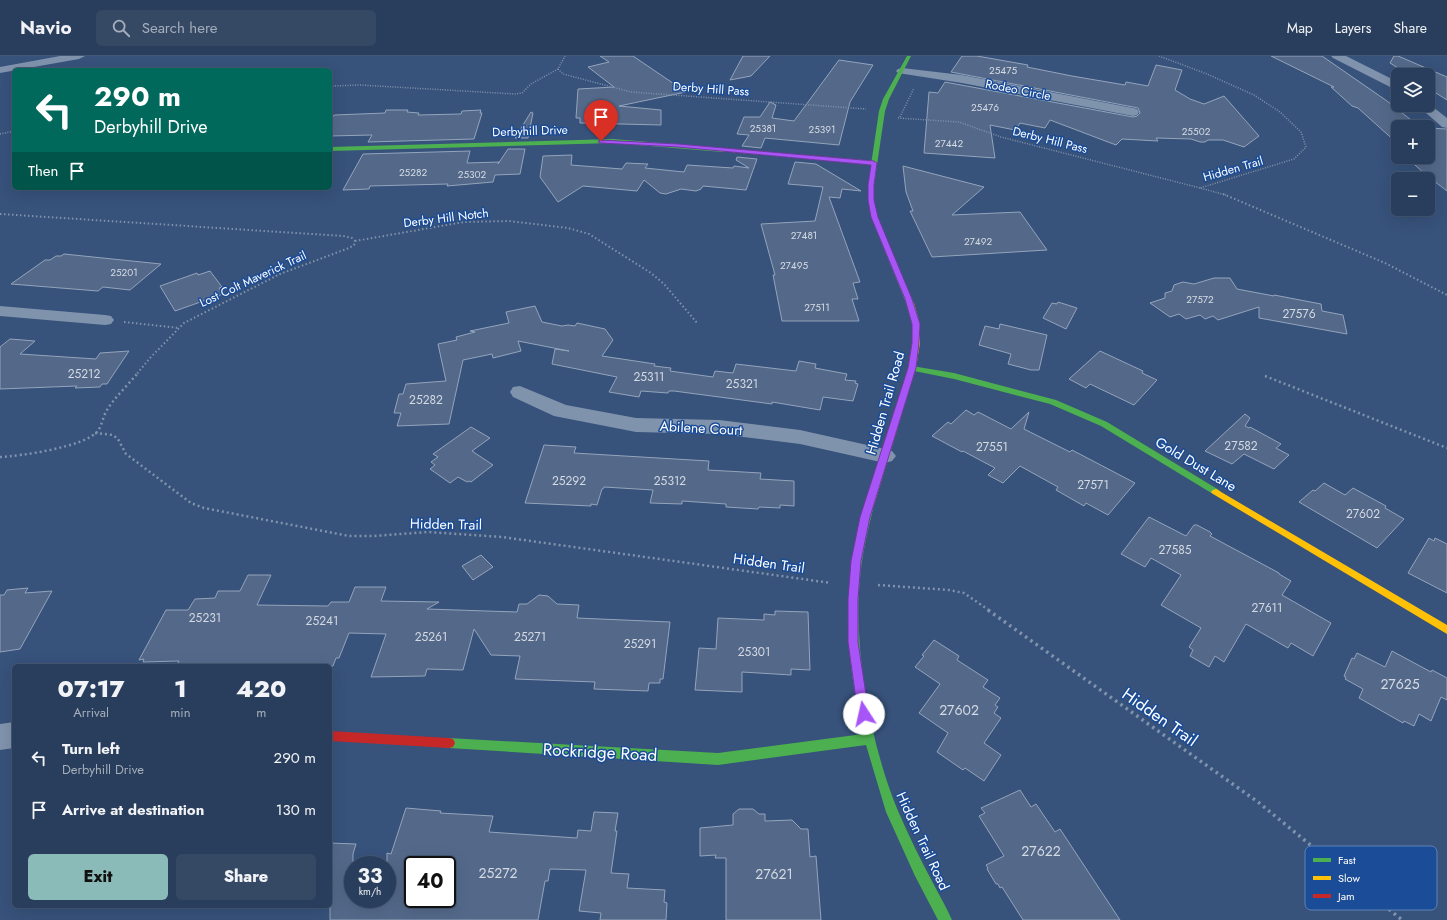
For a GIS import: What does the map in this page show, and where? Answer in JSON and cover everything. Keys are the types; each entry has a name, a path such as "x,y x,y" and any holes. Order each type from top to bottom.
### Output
{"street":[{"path":"0,70 79,56"},
{"name":"Hidden Trail Road","path":"909,56 886,99 882,111 871,185 871,200 874,217 906,292 916,324 916,343 912,368 899,405 885,456 865,517 856,561 853,599 853,642 861,702 869,739 891,809 924,880 945,920"},
{"path":"1337,56 1391,83"},
{"name":"Rodeo Circle","path":"902,71 962,79 1133,112"},
{"path":"1432,112 1447,124"},
{"name":"Derbyhill Drive","path":"332,149 613,141 874,163"},
{"path":"0,311 105,320"},
{"name":"Gold Dust Lane","path":"912,368 954,376 1053,402 1104,424 1306,547 1447,630"},
{"name":"Abilene Court","path":"520,392 561,411 629,424 719,427 800,437 885,456"},
{"path":"0,737 12,736"},
{"name":"Rockridge Road","path":"332,736 718,759 869,739"}],"path":[{"path":"332,86 360,85 516,94 522,93 531,84 558,68 565,56"},
{"name":"Hidden Trail","path":"1159,56 1207,74 1254,95 1280,112 1301,132 1306,147 1294,159 1200,188"},
{"name":"Derby Hill Pass","path":"558,68 563,74 631,92 867,109"},
{"path":"900,118 916,85"},
{"name":"Derby Hill Pass","path":"896,118 959,122 1001,136 1200,188"},
{"path":"0,134 12,131"},
{"name":"Hidden Trail","path":"1200,188 1222,193 1385,263 1447,295"},
{"name":"Lost Colt Maverick Trail","path":"0,214 343,236 352,238 355,241 354,245 350,248 280,274 184,323 150,358 107,410 98,430 95,433"},
{"name":"Derby Hill Notch","path":"355,241 464,222 510,221 568,228 589,234 651,273 664,284 698,324"},
{"path":"138,324 179,328"},
{"path":"1265,376 1447,448"},
{"path":"0,457 19,456 65,446 90,437 95,433"},
{"name":"Hidden Trail","path":"95,433 113,435 118,439 126,454 192,503 204,508 349,536 374,536 428,532 502,537 823,582"},
{"name":"Hidden Trail","path":"881,585 949,590 964,593 1258,802 1312,846"},
{"name":"Hidden Trail","path":"1390,910 1402,920"}],"building":[{"path":"600,56 633,56 686,92 619,106 661,110 661,125 580,123 580,118 576,118 578,89 614,87 588,67 609,62"},
{"path":"743,56 770,56 751,76 730,80"},
{"path":"962,56 977,56 1028,65 1027,67 1125,85 1126,82 1148,86 1156,65 1182,70 1175,90 1190,99 1204,104 1224,96 1259,136 1244,147 1223,140 1208,140 1205,142 1200,142 1191,139 1156,138 1158,141 1122,139 1116,145 1050,120 1045,128 1020,123 1015,130 990,125 995,158 924,153 929,92 938,93 945,82 1133,117 1140,113 1138,108 951,72"},
{"path":"1271,56 1322,56 1391,104 1391,112 1401,112 1411,120 1391,120 1391,138 1358,108 1352,106 1331,87 1334,87"},
{"path":"1394,56 1398,56 1426,68 1398,68 1390,63"},
{"path":"839,60 873,65 850,102 839,145 765,138 761,148 742,146 749,135 737,134 744,117 760,117 770,102 776,105 772,118 794,121"},
{"path":"1435,72 1447,77 1447,100 1435,92"},
{"path":"386,110 408,110 407,112 419,113 418,115 461,114 462,111 481,110 480,113 482,113 474,139 368,142 372,135 332,136 332,118 334,115 385,113"},
{"path":"531,112 533,113 528,138 515,138"},
{"path":"1435,128 1447,129 1447,191 1435,182 1435,172 1423,172 1414,164 1435,164"},
{"path":"508,149 525,149 520,174 495,175 493,182 447,186 448,184 370,186 369,189 343,190 363,154 470,151 467,163 499,162 498,164"},
{"path":"572,155 571,165 622,169 626,163 648,164 645,168 684,172 687,165 733,168 734,166 749,168 736,160 737,157 757,159 746,190 703,186 701,189 696,191 681,189 666,194 660,193 644,180 637,191 583,186 558,202 540,177 543,156"},
{"path":"795,162 816,164 861,191 842,189 840,198 829,197 860,282 853,283 858,299 852,299 859,321 782,321 773,275 775,275 761,224 815,221 823,187 788,184"},
{"path":"903,166 984,187 952,215 1020,212 1047,250 932,257 910,211 913,211 906,192"},
{"path":"64,254 161,264 130,290 103,287 98,291 11,284 45,260 50,260 56,256 61,256"},
{"path":"210,271 222,287 219,288 223,294 175,311 160,286 197,273 198,275"},
{"path":"1214,278 1230,278 1237,289 1321,304 1322,311 1343,315 1347,334 1259,318 1259,307 1218,320 1213,316 1205,319 1200,315 1186,319 1179,314 1170,317 1150,303 1165,298 1165,293 1172,291 1174,285 1183,282 1194,284"},
{"path":"1058,302 1077,308 1066,329 1043,318 1052,303 1057,304"},
{"path":"535,306 542,322 562,326 575,326 577,323 605,329 613,340 602,356 655,364 654,366 671,368 670,371 713,377 715,371 733,373 736,364 796,371 799,361 816,364 815,368 847,374 845,380 856,381 855,383 858,384 853,401 823,397 820,410 772,402 772,404 674,391 669,391 668,393 641,391 639,397 609,392 617,377 552,364 555,349 569,351 518,341 521,351 493,358 492,354 463,360 449,424 397,426 401,413 394,413 399,394 403,394 406,384 446,381 438,344 457,340 456,337 475,332 470,331 509,323 506,312"},
{"path":"1000,324 1047,335 1039,370 1031,370 1008,364 1011,354 979,345 985,326 999,329"},
{"path":"10,339 35,341 20,354 96,359 100,353 129,351 107,384 102,384 100,387 75,388 77,386 0,389 0,347"},
{"path":"1100,351 1143,371 1142,373 1157,380 1134,405 1090,384 1086,388 1069,379"},
{"path":"966,410 974,415 978,412 1011,429 1029,412 1024,429 1070,452 1072,450 1135,483 1108,515 1086,503 1084,506 1056,490 1058,487 1020,466 1003,483 988,475 995,468 932,436 948,422 951,424"},
{"path":"1245,414 1250,418 1245,426 1250,427 1281,444 1276,448 1289,455 1274,469 1244,454 1232,464 1205,451"},
{"path":"471,427 490,438 472,451 493,465 471,482 467,482 458,477 450,483 430,469 435,465 431,462 438,457 433,454"},
{"path":"544,445 576,447 574,453 709,461 708,470 761,473 760,479 794,481 794,506 780,505 780,508 759,507 758,509 726,507 726,504 682,501 682,504 650,503 653,490 604,487 597,505 525,503"},
{"path":"1324,483 1345,495 1353,488 1386,506 1385,508 1404,519 1377,548 1299,502"},
{"path":"1149,517 1186,536 1194,525 1197,525 1210,532 1212,534 1210,536 1291,581 1282,595 1331,623 1313,656 1291,643 1288,648 1246,624 1224,662 1215,656 1209,667 1190,656 1193,650 1189,647 1201,628 1161,605 1181,575 1151,558 1145,567 1121,554"},
{"path":"1429,538 1434,541 1435,538 1447,544 1447,593 1408,573"},
{"path":"481,555 493,567 473,580 462,566"},
{"path":"248,575 271,575 257,605 328,606 331,602 349,602 355,587 386,587 381,601 439,602 427,609 517,612 519,604 527,604 539,595 548,596 557,604 579,605 577,618 670,622 663,679 660,679 660,683 649,683 648,691 594,689 595,682 515,679 520,656 491,655 474,629 463,670 427,669 425,676 371,677 386,634 349,633 339,658 336,658 333,666 332,664 177,664 179,661 143,662 144,659 139,660 166,610 188,610 195,599 215,598 218,591 240,591"},
{"path":"28,588 25,593 52,591 20,649 0,652 0,595 4,595 7,590"},
{"path":"775,611 808,612 810,670 791,669 791,675 742,672 742,692 695,690 699,648 716,649 718,618 764,620 764,614 775,615"},
{"path":"934,640 959,656 957,660 988,680 983,687 1000,698 995,705 998,707 994,713 1001,718 984,743 1001,755 984,781 965,768 963,770 937,752 948,733 919,713 940,684 915,667"},
{"path":"1392,651 1431,672 1432,670 1447,678 1447,700 1441,697 1431,721 1419,714 1414,726 1404,721 1403,723 1359,698 1363,689 1345,679 1346,677 1344,676 1352,658 1354,659 1357,653 1385,667"},
{"path":"1020,790 1031,807 1036,804 1055,832 1060,829 1120,920 1023,920 1002,887 1000,888 998,884 996,884 987,869 988,868 986,865 1004,856 979,816 985,813 981,808"},
{"path":"406,808 441,811 440,813 493,816 489,832 577,838 578,830 591,831 594,812 618,813 611,873 629,874 627,888 665,890 664,902 667,903 666,920 600,920 601,913 579,911 586,870 550,869 548,881 545,881 538,920 330,920 330,908 332,908 332,843 356,844 353,856 344,856 344,908 396,908 396,856 387,856 387,853 391,854"},
{"path":"739,809 753,809 759,814 765,814 765,821 792,820 801,829 808,829 810,857 816,856 821,920 726,920 726,858 715,858 716,855 700,856 700,828 733,825 733,814"}],"traffic: fast":[{"path":"909,56 886,99 882,111 871,185 871,200 874,217 910,303"},
{"path":"332,149 613,141 722,150"},
{"path":"912,368 954,376 1053,402 1104,424 1216,492"},
{"path":"869,505 860,543 854,581 853,619 855,658 860,696 868,734 891,808 920,871 945,920"},
{"path":"449,743 718,759 869,739"}],"traffic: slow":[{"path":"722,150 874,163"},
{"path":"869,505 912,368 916,343 916,324 910,303"},
{"path":"1216,492 1447,630"}],"traffic: jam":[{"path":"332,736 449,743"}],"route":[{"path":"601,141 678,146 874,163 871,185 871,200 874,217 908,299 916,324 916,343 912,368 899,405 885,456 865,517 856,561 853,599 853,642 864,714"}]}
